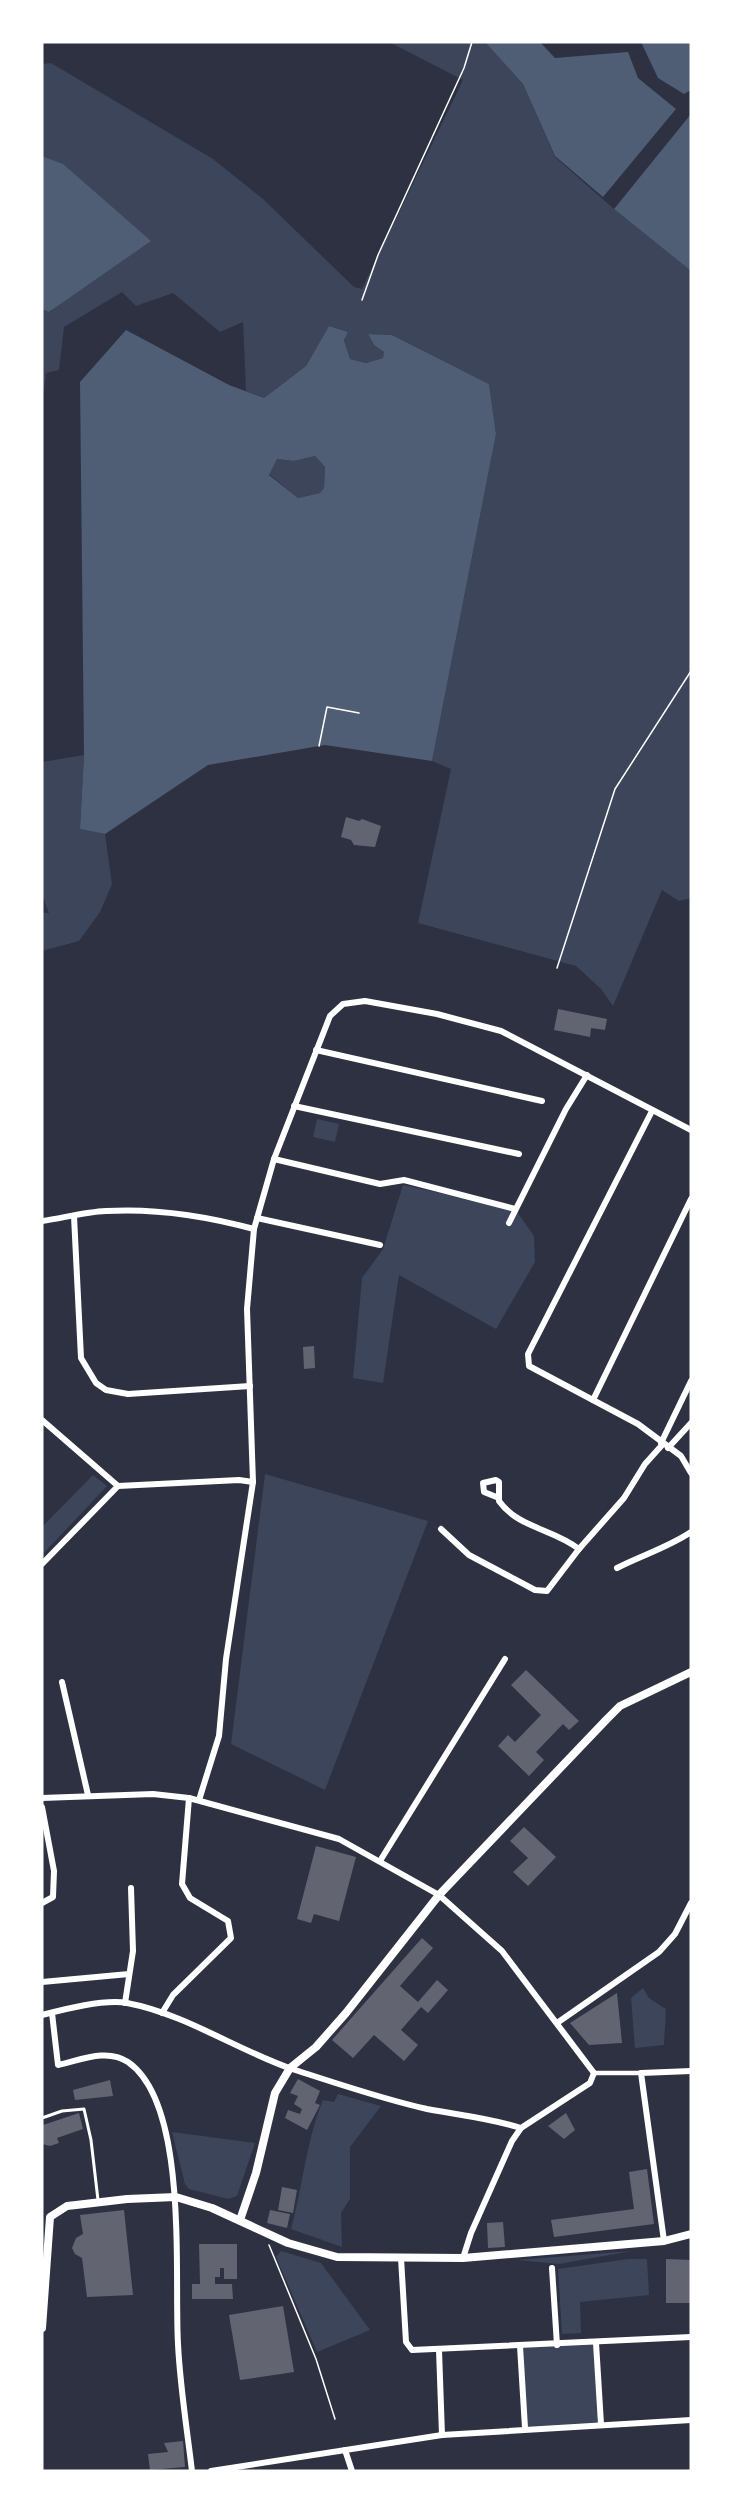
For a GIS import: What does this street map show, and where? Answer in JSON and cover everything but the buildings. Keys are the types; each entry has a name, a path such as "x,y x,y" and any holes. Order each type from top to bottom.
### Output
{"main road":[{"path":"240,2220 256,2173 275,2093 290,2068 316,2047 346,2013 440,1895 620,1706 691,1672"},
{"path":"42,2328 50,2217 67,2206 176,2197 240,2220 270,2235 337,2258 463,2258 664,2241 691,2234"}],"street":[{"path":"199,1800 219,1736 226,1659 253,1482 247,1309 254,1229 274,1159 316,1050 335,1008 351,1001 365,1001 437,1014 501,1031 691,1130"},
{"path":"316,1050 542,1101"},
{"path":"508,1223 566,1109 587,1075"},
{"path":"294,1106 519,1154"},
{"path":"652,1111 528,1354 529,1366 638,1424 681,1456 691,1473"},
{"path":"274,1159 380,1184 404,1180 515,1209"},
{"path":"593,1400 691,1199"},
{"path":"42,1221 104,1211 154,1211 254,1229"},
{"path":"74,1216 81,1358 96,1383 106,1390 128,1394 250,1386"},
{"path":"256,1218 380,1245"},
{"path":"664,1445 691,1381"},
{"path":"42,1420 118,1486 253,1482"},
{"path":"441,1529 469,1555 535,1590 547,1591 579,1549 624,1498 645,1464 691,1423"},
{"path":"42,1564 118,1486"},
{"path":"499,1498 505,1510 515,1518 560,1536 579,1549"},
{"path":"616,1568 657,1552 691,1532"},
{"path":"380,1861 505,1659"},
{"path":"62,1682 87,1795"},
{"path":"42,1798 153,1794 189,1798 339,1839 440,1895 502,1951 594,2073"},
{"path":"162,2013 173,1995 231,1938 228,1921 190,1898 182,1884 189,1798"},
{"path":"42,1807 54,1871 53,1897 42,1903"},
{"path":"124,2003 133,1951 131,1888"},
{"path":"557,2023 658,1952 675,1934 691,1903"},
{"path":"42,1982 129,1974"},
{"path":"42,2015 88,2005 124,2003 162,2013 290,2068 428,2109 494,2119 521,2128"},
{"path":"52,2013 58,2065 107,2054 128,2062 144,2078 159,2106 176,2197 175,2290 178,2355 192,2471"},
{"path":"594,2073 691,2071"},
{"path":"463,2258 512,2141 521,2128 590,2084 594,2073"},
{"path":"641,2073 664,2241"},
{"path":"401,2258 406,2345 412,2350 691,2337"},
{"path":"552,2268 557,2345"},
{"path":"596,2343 601,2424"},
{"path":"520,2346 525,2428"},
{"path":"438,2350 442,2435"},
{"path":"211,2471 442,2435 525,2428 691,2420"},
{"path":"345,2450 352,2471"}],"lane":[{"path":"42,2118 62,2111 84,2109 92,2140 98,2202"}],"path":[{"path":"362,300 378,255 464,68 472,42"},
{"path":"557,968 615,789 691,671"},
{"path":"319,746 327,707 359,713"},
{"path":"270,2235 269,2248 316,2360 335,2419"}],"shaded area":[{"path":"389,42 485,42 523,84 555,157 614,209 691,271 691,898 679,901 662,890 613,1006 601,989 576,966 418,923 451,769 432,761 496,434 489,384 392,335 368,334 374,345 384,352 383,358 366,363 350,359 344,339 348,332 329,326 306,366 264,398 246,391 243,322 220,332 173,293 136,306 122,292 64,327 59,370 46,373 42,404 42,307 50,312 62,301 63,165 42,156 42,64 51,63 213,159 263,199 354,287 362,289 463,80"},
{"path":"485,42 540,42 555,58 628,52 638,78 676,109 603,197 555,156 523,84"},
{"path":"641,42 691,42 691,90 684,94 658,78"},
{"path":"691,114 691,271 614,209"},
{"path":"42,156 63,164 151,241 49,312 42,309"},
{"path":"329,326 348,332 344,340 350,359 366,363 383,358 384,352 374,345 368,334 392,335 489,384 496,434 432,761 325,745 208,765 105,834 80,829 84,755 80,382 126,330 229,385 264,398 306,366","holes":["315,456 325,467 324,488 320,493 298,498 269,475 277,459 294,461"]},
{"path":"315,456 325,467 324,488 320,493 298,498 269,474 277,459 294,461"},
{"path":"84,755 80,829 105,834 112,884 100,912 79,941 42,951 42,913 49,913 42,895 42,762"},
{"path":"317,1119 339,1124 335,1142 313,1137"},
{"path":"403,1185 515,1209 534,1236 535,1262 496,1329 399,1275 383,1383 353,1378 362,1278 383,1249"},
{"path":"265,1474 428,1521 325,1790 231,1744"},
{"path":"93,1475 107,1486 42,1555 42,1527"},
{"path":"643,1988 649,1998 666,2009 664,2045 635,2048 631,1998"},
{"path":"338,2094 381,2106 350,2147 350,2199 341,2213 342,2247 291,2229 317,2116 323,2100 334,2102"},
{"path":"172,2132 255,2143 237,2196 228,2199 189,2189 185,2184"},
{"path":"281,2251 321,2263 370,2330 317,2352 276,2257"},
{"path":"632,2251 559,2264 517,2260"},
{"path":"628,2259 647,2259 649,2295 580,2302 581,2333 562,2334 558,2269"},
{"path":"596,2343 601,2424 525,2428 520,2346"}]}
